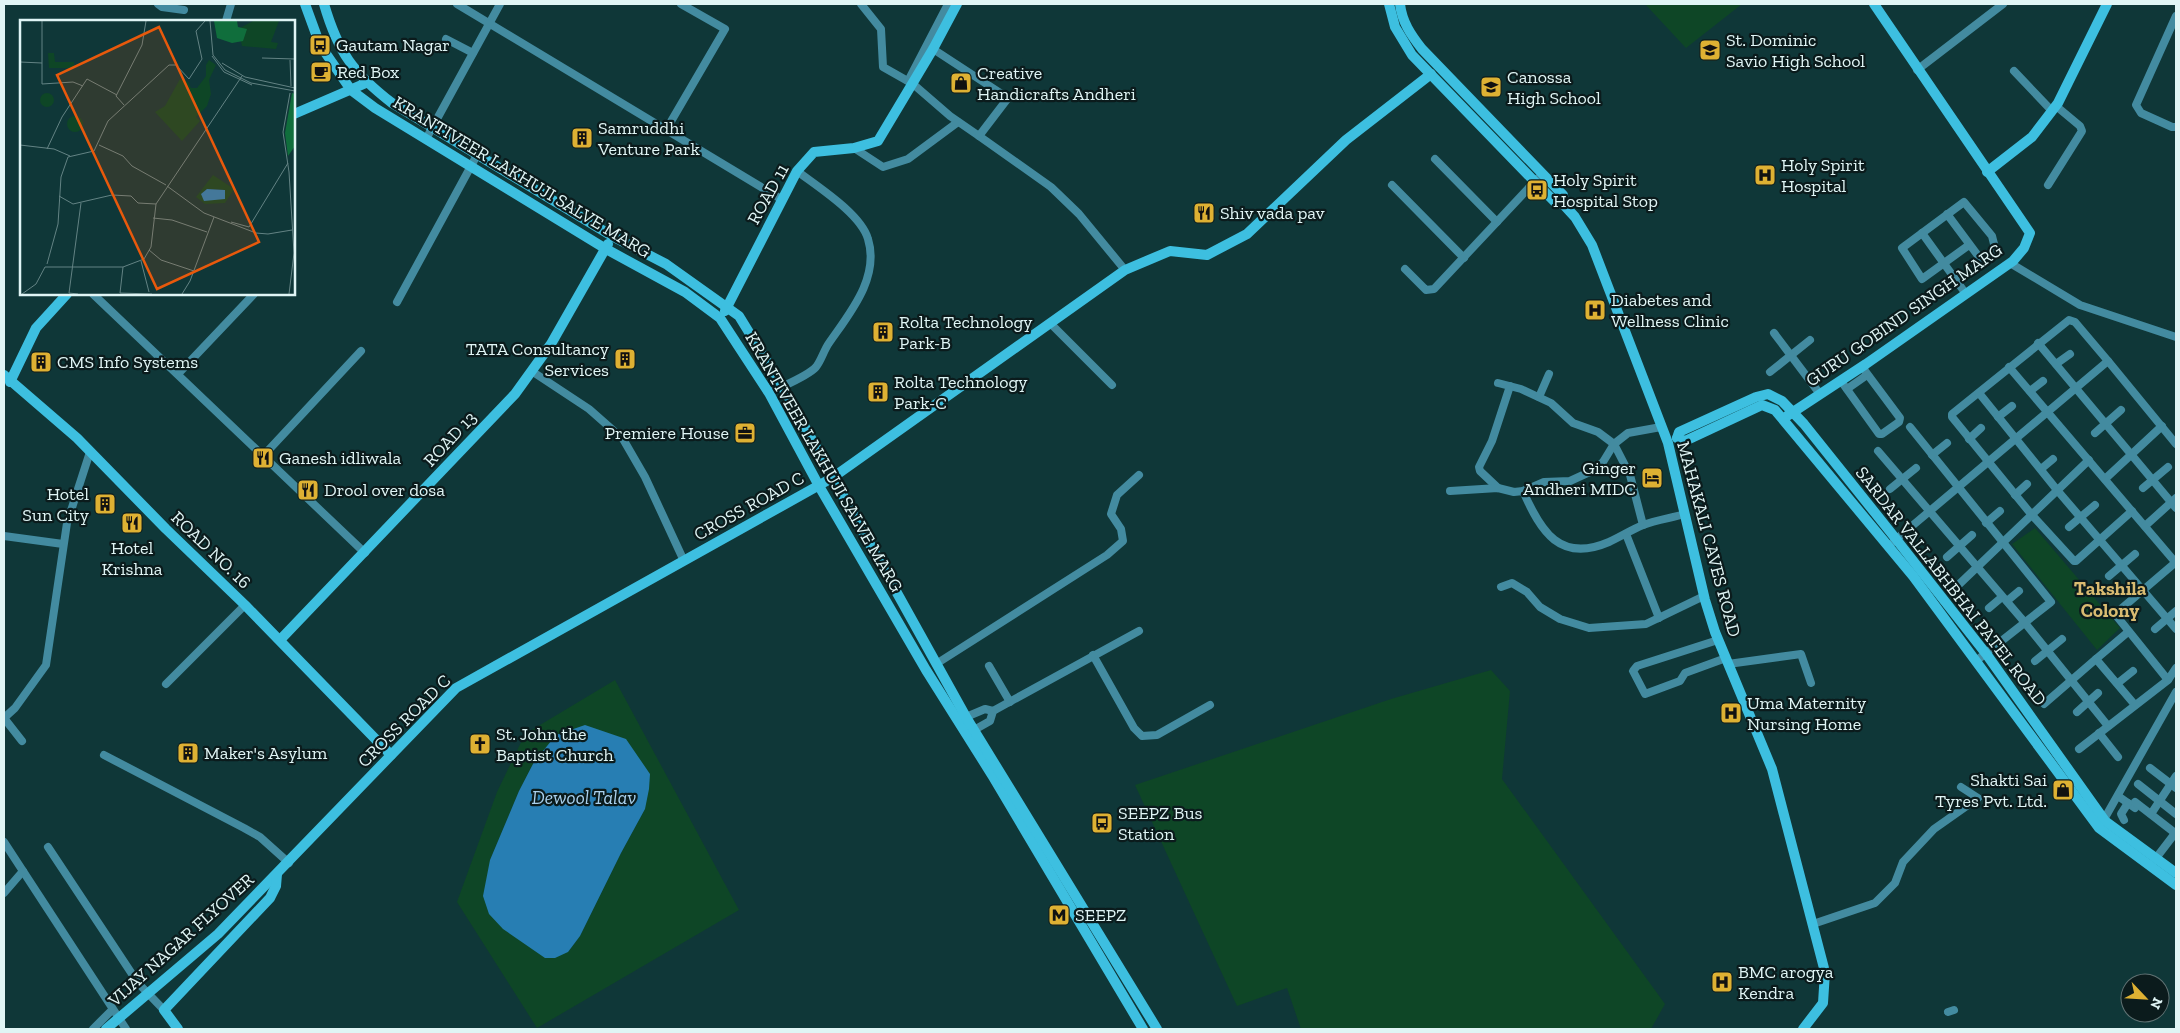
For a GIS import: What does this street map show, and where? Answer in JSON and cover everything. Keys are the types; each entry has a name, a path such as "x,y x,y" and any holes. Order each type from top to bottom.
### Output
{"main road":[{"name":"KRANTIVEER LAKHUJI SALVE MARG","path":"305,4 320,45 351,90 375,108 606,249 685,292 720,318 769,393 818,486 926,670 992,775 1143,1029"},
{"name":"KRANTIVEER LAKHUJI SALVE MARG","path":"324,4 332,32 348,60 366,82 404,112 612,236 673,269 739,316 782,386 966,717 1157,1029"},
{"name":"ROAD 11","path":"720,318 728,308 781,199 797,171 814,152 854,148 878,141 910,83 933,49 957,4"},
{"name":"MAHAKALI CAVES ROAD","path":"1389,4 1395,27 1412,55 1534,182 1555,202 1564,205 1575,217 1592,246 1661,427 1672,440 1685,514 1704,596 1718,640 1772,769 1825,972 1823,1003 1803,1029"},
{"name":"MAHAKALI CAVES ROAD","path":"1400,4 1401,15 1409,31 1422,49 1563,195 1564,205"},
{"name":"GURU GOBIND SINGH MARG","path":"1782,419 1820,394 1844,385 1865,371 2010,263 2024,248 2030,232 1987,172 1970,143 1917,70 1874,4"},
{"path":"1987,172 2032,137 2054,109 2107,4"},
{"name":"CROSS ROAD C","path":"164,1010 270,898 276,886 274,877 456,688 832,478 1125,270 1170,251 1207,255 1246,234 1346,140 1430,74"},
{"path":"295,114 366,82"},
{"name":"ROAD 13","path":"280,640 515,394 533,372 612,236"},
{"path":"7,378 36,328 66,295"},
{"name":"ROAD NO. 16","path":"7,378 90,452 166,529 246,604 391,755"},
{"name":"SARDAR VALLABHBHAI PATEL ROAD","path":"1672,440 1679,432 1768,394 1775,396 1793,412 1896,538 1987,655 2102,824"},
{"name":"SARDAR VALLABHBHAI PATEL ROAD","path":"1672,440 1685,441 1762,405 1775,410 1888,546 2102,824 2152,862 2176,885"},
{"name":"SARDAR VALLABHBHAI PATEL ROAD","path":"2152,862 2176,873"},
{"name":"VIJAY NAGAR FLYOVER","path":"106,1029 218,934 274,877"},
{"path":"164,1010 178,1029"}],"street":[{"path":"158,4 162,7 184,10"},
{"path":"226,20 231,4"},
{"path":"457,4 781,199"},
{"path":"426,139 500,4"},
{"path":"666,130 725,29 681,4"},
{"path":"862,4 881,29 882,65 910,83 958,122 1051,187 1079,214 1125,270"},
{"path":"910,83 948,4"},
{"path":"1917,70 2003,4"},
{"path":"2176,16 2136,105 2140,113 2172,127 2176,126"},
{"path":"446,38 473,54"},
{"path":"933,49 1008,98 979,136"},
{"path":"2014,71 2054,109 2080,126 2082,131 2048,185"},
{"path":"854,148 883,167 908,159 958,122"},
{"path":"396,302 477,155"},
{"path":"1435,159 1497,222"},
{"path":"769,393 816,367 821,356 857,301 868,277 871,256 868,238 847,209 797,171"},
{"path":"1405,269 1426,290 1430,291 1464,258 1542,174"},
{"path":"1392,185 1464,258"},
{"path":"1947,214 1982,261 1996,252 1992,236 1966,202 1947,214 1901,250 1923,280 1969,245"},
{"path":"1922,233 1966,294"},
{"path":"2010,263 2080,305 2176,337"},
{"path":"94,295 365,553"},
{"path":"178,374 253,295"},
{"path":"2132,510 2074,561 2031,514 1951,416 2038,343 2067,320 2071,320 2176,444"},
{"path":"1050,323 1112,384"},
{"path":"1774,333 1820,394"},
{"path":"1770,372 1810,340"},
{"path":"2038,343 2153,480 2175,503 2145,526"},
{"path":"263,456 360,351"},
{"path":"2056,364 2070,354"},
{"path":"1888,546 1927,511 2108,362"},
{"path":"2009,367 2176,562 2115,614 2168,680"},
{"path":"1844,385 1880,434 1882,434 1899,422 1900,418 1865,371"},
{"path":"533,372 589,409 623,439 645,477 684,561"},
{"path":"1539,398 1549,374"},
{"path":"2030,391 2043,381"},
{"path":"1498,383 1551,403 1573,423 1598,432 1614,444 1630,475 1644,525"},
{"path":"1498,488 1480,471 1479,466 1492,441 1510,386"},
{"path":"1978,392 2057,490 2176,629"},
{"path":"1998,417 2012,406"},
{"path":"2095,433 2121,410"},
{"path":"2105,479 2162,426"},
{"path":"1450,491 1498,488 1514,492 1523,491 1544,482 1570,481 1594,470 1614,444 1628,433 1661,427"},
{"path":"1910,427 2051,602 2051,605 1987,655 1976,661"},
{"path":"1969,439 1982,428"},
{"path":"1932,455 1947,443"},
{"path":"1878,451 1927,511 2026,624 2108,726"},
{"path":"22,741 4,718 15,708 46,665 67,523 90,452"},
{"path":"2040,469 2053,459"},
{"path":"1951,592 2001,542 2089,460"},
{"path":"2143,488 2168,467"},
{"path":"1890,489 1916,468"},
{"path":"936,664 1107,555 1123,541 1121,529 1111,514 1117,495 1139,475"},
{"path":"2015,494 2027,484"},
{"path":"1523,491 1555,542 1571,549 1588,549 1644,525 1685,514"},
{"path":"2069,527 2095,506"},
{"path":"1986,523 2000,511"},
{"path":"1626,534 1659,618"},
{"path":"1947,557 1972,535"},
{"path":"4,536 63,544"},
{"path":"2109,576 2135,554"},
{"path":"1501,587 1512,583 1528,592 1540,607 1560,619 1589,628 1646,624 1704,596"},
{"path":"1989,608 2019,591"},
{"path":"166,684 246,604"},
{"path":"2155,629 2176,611"},
{"path":"966,717 985,709 993,711 1139,631"},
{"path":"2044,704 2128,632"},
{"path":"2035,662 2062,638"},
{"path":"1718,640 1637,666 1632,671 1645,694 1680,681 1685,673 1727,661 1801,654 1811,683"},
{"path":"1093,655 1134,728 1142,736 1157,735 1210,705"},
{"path":"2096,659 2135,705"},
{"path":"990,666 1010,702"},
{"path":"2079,748 2168,680 2176,668"},
{"path":"2118,684 2133,671"},
{"path":"2102,824 2176,692"},
{"path":"2077,712 2098,693"},
{"path":"974,730 990,721 993,711"},
{"path":"2099,733 2118,757"},
{"path":"104,756 244,828 281,854 288,863"},
{"path":"2150,768 2174,786"},
{"path":"2151,814 2174,786 2176,776"},
{"path":"2138,784 2176,814"},
{"path":"1813,924 1875,903 1895,883 1903,862 1934,829 1978,798 1961,787"},
{"path":"2118,796 2151,814 2176,832 2152,862"},
{"path":"2124,820 2121,814 2133,804"},
{"path":"4,842 126,1029"},
{"path":"48,847 138,983 164,1010"},
{"path":"4,893 23,871"},
{"path":"93,1029 112,1010"}],"green space":[{"path":"1645,4 1742,4 1686,48"},
{"path":"2035,528 2120,628 2097,650 2012,544"},
{"path":"1491,670 1510,691 1502,779 1665,1004 1651,1029 1301,1029 1287,988 1237,1006 1135,785 1391,699"},
{"path":"615,680 739,910 537,1028 457,902 497,792 525,734","holes":["534,762 645,809 580,936 568,952 490,860 519,791"]}],"water":[{"name":"Dewool Talav","path":"585,725 626,739 650,774 649,789 645,809 580,936 568,952 555,958 545,958 503,929 489,914 483,896 490,860 519,791 534,762 556,735"}],"place":[{"name":"Gautam Nagar","path":"320,45"},
{"name":"St. Dominic Savio High School","path":"1710,50"},
{"name":"Red Box","path":"321,72"},
{"name":"Creative Handicrafts Andheri","path":"961,83"},
{"name":"Canossa High School","path":"1491,87"},
{"name":"Samruddhi Venture Park","path":"582,138"},
{"name":"Holy Spirit Hospital","path":"1765,175"},
{"name":"Holy Spirit Hospital Stop","path":"1537,190"},
{"name":"Shiv vada pav","path":"1204,213"},
{"name":"Diabetes and Wellness Clinic","path":"1595,310"},
{"name":"Rolta Technology Park-B","path":"883,332"},
{"name":"TATA Consultancy Services","path":"625,359"},
{"name":"CMS Info Systems","path":"41,362"},
{"name":"Rolta Technology Park-C","path":"878,392"},
{"name":"Premiere House","path":"745,433"},
{"name":"Ganesh idliwala","path":"263,458"},
{"name":"Ginger Andheri MIDC","path":"1652,478"},
{"name":"Drool over dosa","path":"308,490"},
{"name":"Hotel Sun City","path":"105,504"},
{"name":"Hotel Krishna","path":"132,523"},
{"name":"Uma Maternity Nursing Home","path":"1731,713"},
{"name":"St. John the Baptist Church","path":"480,744"},
{"name":"Maker's Asylum","path":"188,753"},
{"name":"Shakti Sai Tyres Pvt. Ltd.","path":"2063,790"},
{"name":"SEEPZ Bus Station","path":"1102,823"},
{"name":"SEEPZ","path":"1059,915"},
{"name":"BMC arogya Kendra","path":"1722,982"}],"district":[{"name":"Takshila Colony","path":"2110,599"}]}
